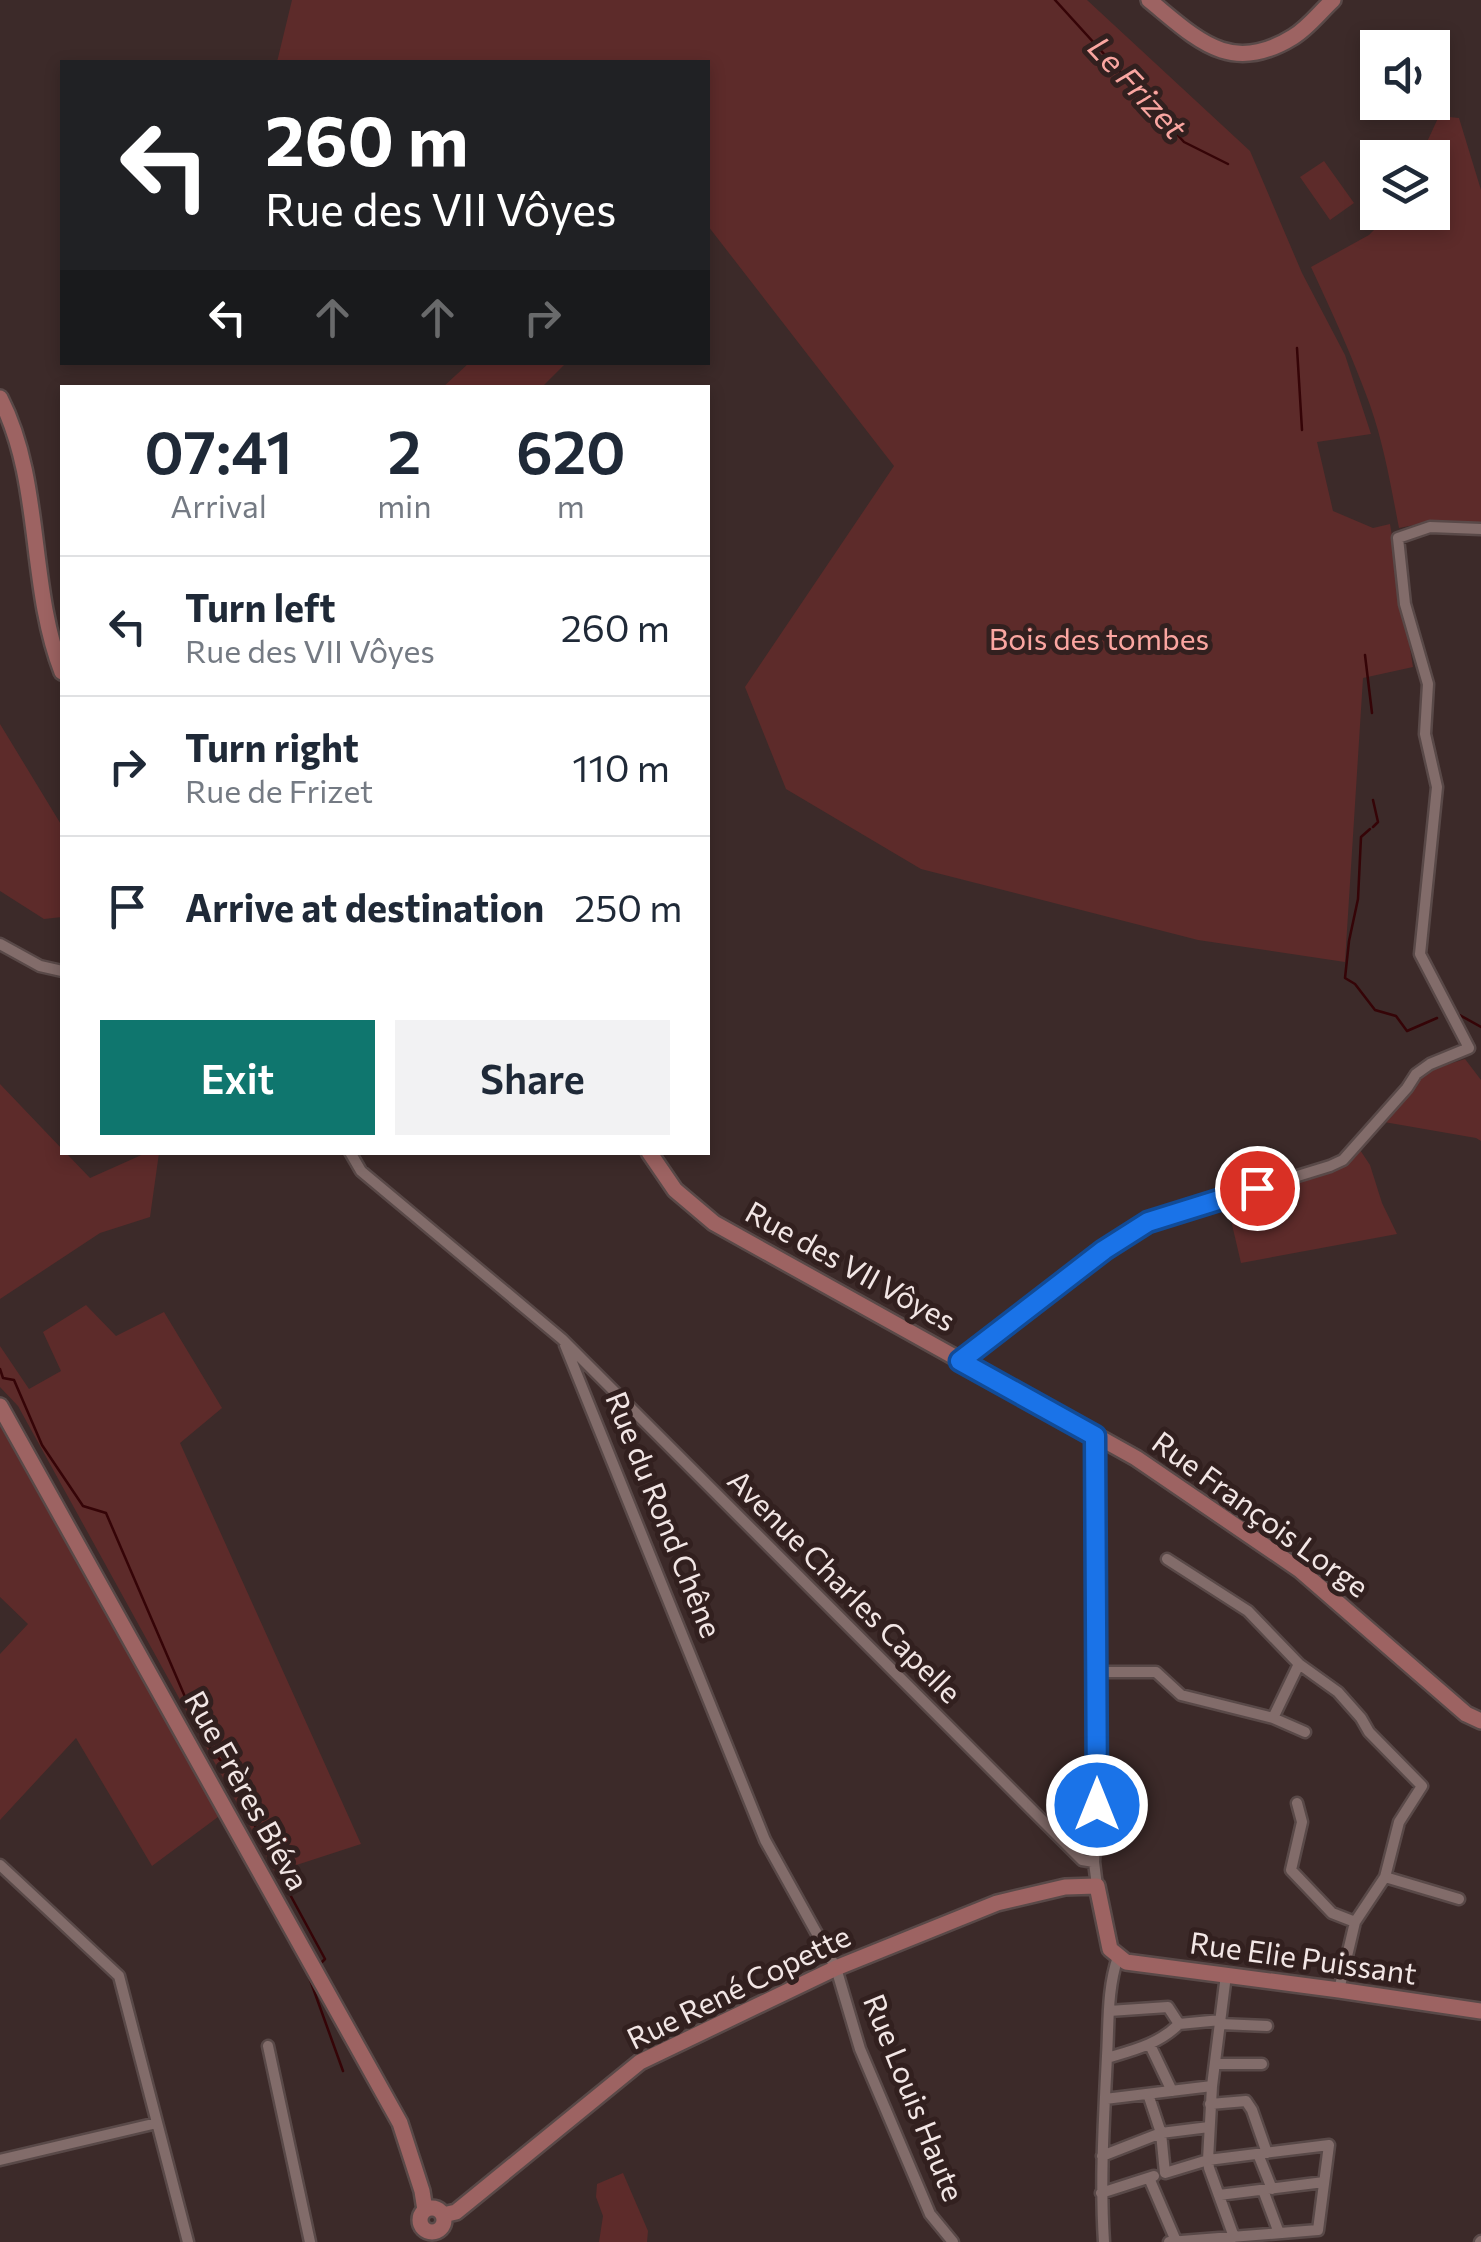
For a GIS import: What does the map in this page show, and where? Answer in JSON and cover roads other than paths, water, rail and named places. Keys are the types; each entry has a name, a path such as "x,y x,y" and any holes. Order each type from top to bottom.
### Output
{"street":[{"path":"1149,0 1194,36 1228,54 1260,53 1295,36 1333,0"},
{"path":"0,398 11,420 26,480 46,614 60,665"},
{"path":"960,1361 1104,1250 1148,1222 1343,1160 1416,1074 1469,1048 1420,954 1437,787 1426,734 1428,684 1404,604 1398,538 1430,526 1481,529"},
{"path":"0,944 40,966 60,971"},
{"name":"Rue du Rond Chêne","path":"352,1155 361,1171 562,1339 765,1840 836,1968"},
{"name":"Rue des VII Vôyes","path":"651,1155 675,1190 714,1223 1095,1436"},
{"name":"Avenue Charles Capelle","path":"562,1339 1082,1860 1094,1862"},
{"name":"Rue Frères Biéva","path":"0,1406 400,2123 425,2210"},
{"path":"1095,1436 1094,1862 1110,1949 1118,1957 1111,1977 1109,2011 1101,2193 1104,2242"},
{"name":"Rue François Lorge","path":"1095,1436 1153,1469 1300,1570 1466,1714 1481,1721"},
{"path":"1167,1558 1248,1611 1299,1664 1338,1692 1362,1718 1369,1732 1422,1786 1399,1822 1385,1877 1356,1922 1339,1990"},
{"path":"1273,1718 1299,1664"},
{"path":"1096,1672 1156,1672 1181,1694 1273,1718 1305,1732"},
{"path":"1297,1803 1302,1822 1291,1870 1332,1913 1356,1922"},
{"path":"0,1865 119,1976 188,2242"},
{"path":"1385,1877 1459,1899"},
{"name":"Rue René Copette","path":"442,2215 456,2212 640,2062 836,1968 997,1902 1065,1887 1098,1886"},
{"name":"Rue Elie Puissant","path":"1118,1957 1126,1962 1481,2012"},
{"name":"Rue Louis Haute","path":"836,1968 860,2049 914,2178 930,2214 952,2242"},
{"path":"1226,1975 1210,2104 1208,2160 1234,2237"},
{"path":"1109,2011 1168,2007 1179,2024"},
{"path":"1107,2058 1150,2045 1179,2024 1268,2026"},
{"path":"1150,2045 1172,2091"},
{"path":"268,2046 310,2242"},
{"path":"1215,2064 1262,2064"},
{"path":"1105,2099 1212,2086"},
{"path":"1148,2094 1160,2132 1165,2173"},
{"path":"1210,2104 1246,2101 1252,2110 1279,2233"},
{"path":"0,2160 157,2123"},
{"path":"1102,2156 1160,2132 1208,2127"},
{"path":"1101,2193 1208,2160 1329,2145 1318,2230 1169,2242"},
{"path":"1149,2178 1176,2242"},
{"path":"1219,2196 1324,2182"},
{"path":"434,2208 442,2215 440,2228 425,2236 420,2217 425,2210 434,2208"}],"waterway":[{"name":"Le Frizet","path":"1055,0 1184,142 1228,164"},
{"name":"Le Frizet","path":"1297,348 1302,430"},
{"name":"Le Frizet","path":"1365,655 1372,713"},
{"name":"Le Frizet","path":"1373,800 1378,822 1373,827"},
{"name":"Le Frizet","path":"1370,829 1361,837 1358,899 1345,978 1355,984 1375,1010 1396,1016 1407,1031 1437,1018"},
{"name":"Le Frizet","path":"1456,1013 1481,1027"},
{"path":"0,1369 3,1378 14,1380 42,1445 83,1506 106,1513 204,1741 241,1784 257,1831 272,1844 274,1865 325,1959 318,1966"},
{"path":"308,1974 343,2071"}],"park label":[{"name":"Bois des tombes","path":"1099,640"}]}
